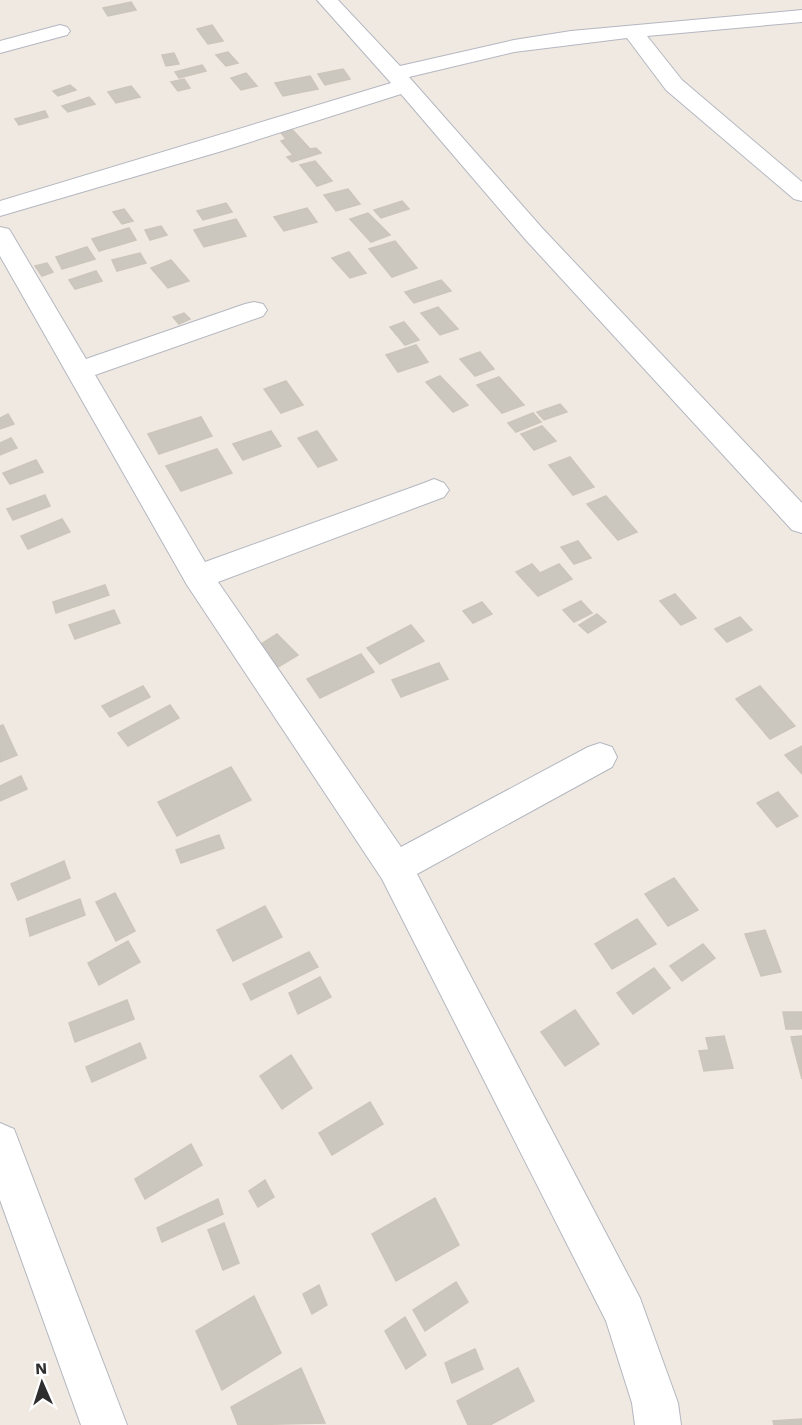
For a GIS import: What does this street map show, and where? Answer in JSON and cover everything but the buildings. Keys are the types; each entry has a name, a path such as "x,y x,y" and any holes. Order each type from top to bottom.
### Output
{"street":[{"path":"327,0 534,234 802,522"},
{"path":"0,209 214,147 400,80 514,46 571,37 802,16"},
{"path":"0,47 60,31"},
{"path":"634,33 674,85 802,194"},
{"path":"0,234 198,577 395,868 625,1313 655,1403 658,1425"},
{"path":"79,371 254,310"},
{"path":"198,577 434,489"},
{"path":"395,868 600,757"},
{"path":"0,1143 104,1425"}]}
